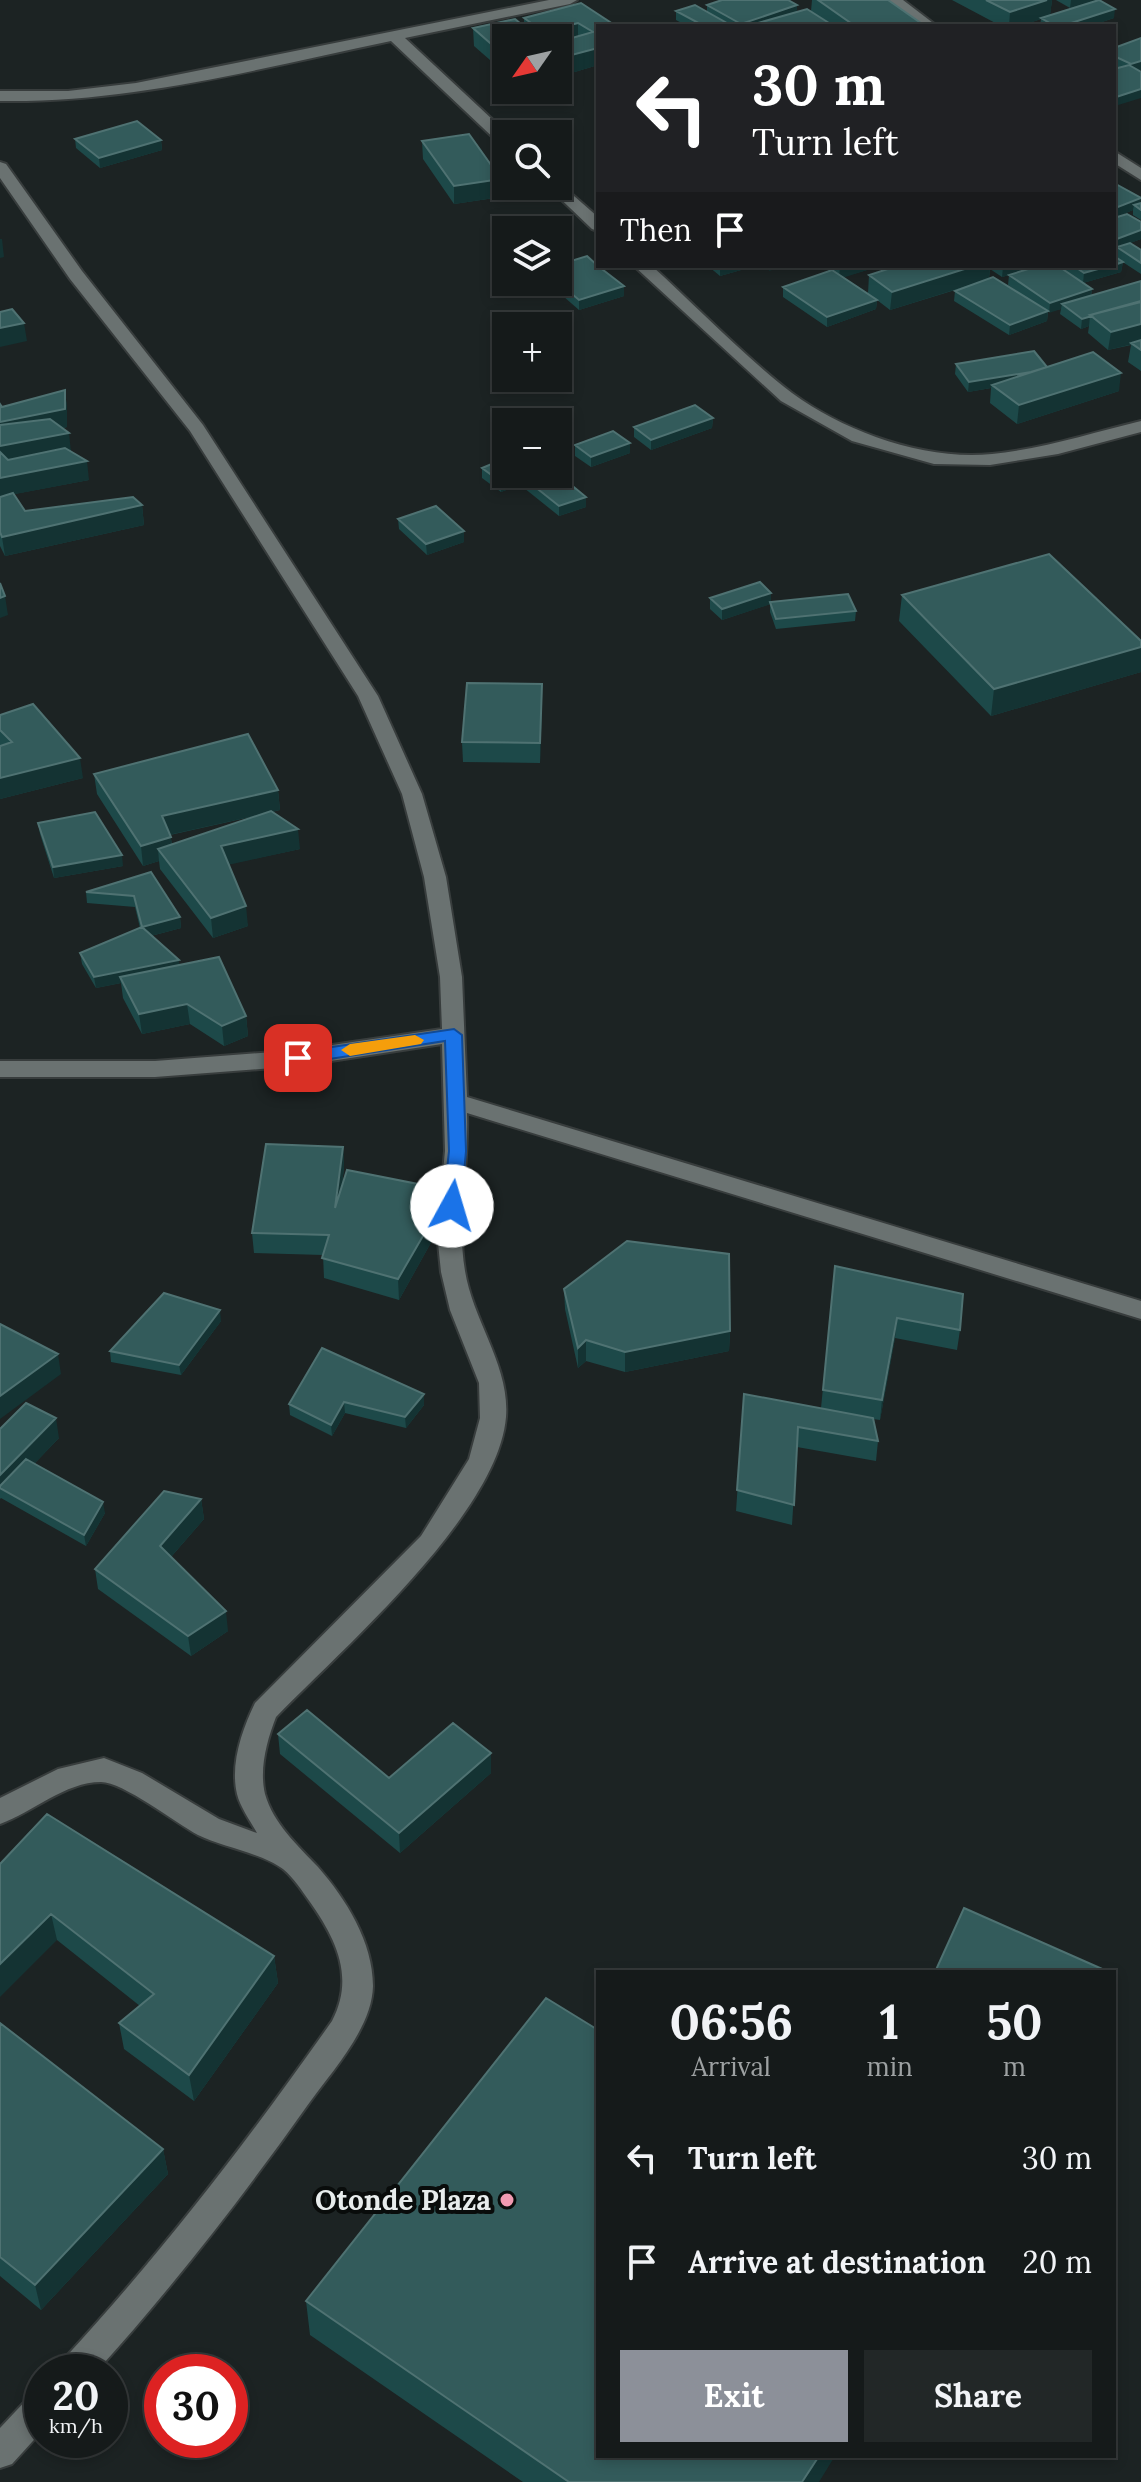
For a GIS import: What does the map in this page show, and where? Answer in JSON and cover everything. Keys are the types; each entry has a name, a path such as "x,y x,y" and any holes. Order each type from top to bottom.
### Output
{"street":[{"path":"0,96 33,98 101,92 184,79 570,0"},
{"path":"893,0 927,24"},
{"path":"394,36 492,128"},
{"path":"1116,157 1141,175"},
{"path":"0,167 76,275 197,429 368,696 412,794 435,877 451,977 457,1151 449,1233 453,1272 462,1310 492,1383 493,1418 481,1461 460,1499 430,1543 265,1711 251,1746 251,1794 277,1844 342,1924 356,1958 358,1988 354,2009 343,2030 245,2167 91,2354"},
{"path":"570,200 596,224"},
{"path":"644,268 787,397 858,437 934,459 990,460 1058,449 1141,426"},
{"path":"0,1069 155,1069 298,1058 454,1035"},
{"path":"456,1102 1141,1310"},
{"path":"0,1812 68,1777 104,1770 132,1781 209,1827 293,1860"},
{"path":"0,2452 24,2426"}],"building":[{"path":"722,0 788,0 797,5 741,24 707,5"},
{"path":"818,0 888,0 922,24 852,24"},
{"path":"986,0 1047,0 1010,12"},
{"path":"1099,0 1115,9 1068,24 1052,24 1041,18"},
{"path":"581,3 613,24 596,24 596,49 572,55 572,38 593,32 578,23 533,24 524,18"},
{"path":"695,5 725,22 700,24 676,11"},
{"path":"807,9 829,23 825,24 754,24"},
{"path":"515,19 521,24 492,24 492,45 473,28"},
{"path":"1141,38 1141,61 1131,64 1116,57 1116,47"},
{"path":"1129,65 1141,72 1141,89 1116,97 1116,68"},
{"path":"137,121 161,140 99,158 75,139"},
{"path":"469,134 492,166 492,180 454,186 422,141"},
{"path":"1116,184 1141,198 1118,207"},
{"path":"1127,214 1141,222 1141,230 1116,239 1116,217"},
{"path":"1130,243 1141,250 1141,263 1117,247"},
{"path":"587,256 596,268 601,268 624,286 579,300 572,294 572,261"},
{"path":"891,268 968,268 892,292 869,275"},
{"path":"1032,268 1061,268 1092,289 1050,303 1009,275"},
{"path":"1077,268 1102,268 1084,273"},
{"path":"832,270 877,300 827,317 783,287"},
{"path":"993,277 1048,311 1010,325 955,291"},
{"path":"1141,281 1141,301 1082,319 1062,304"},
{"path":"1141,302 1141,324 1111,332 1090,315"},
{"path":"12,309 24,323 0,328 0,312"},
{"path":"1141,340 1141,350 1131,343"},
{"path":"1034,351 1047,367 969,382 956,364"},
{"path":"1093,352 1121,373 1019,405 992,385"},
{"path":"65,390 65,409 0,422 0,404 2,407"},
{"path":"695,405 713,418 651,440 634,427"},
{"path":"50,419 69,433 0,446 0,425"},
{"path":"613,431 630,443 591,457 575,445"},
{"path":"65,448 87,461 0,478 0,452 8,460"},
{"path":"492,464 492,475 482,468"},
{"path":"572,486 586,497 559,506 536,488 572,488"},
{"path":"13,493 25,511 133,497 142,505 2,537 0,497"},
{"path":"436,506 464,531 426,544 398,519"},
{"path":"1049,554 1141,641 1141,647 994,689 902,595"},
{"path":"760,582 771,593 722,609 710,598"},
{"path":"848,594 856,611 776,619 770,602"},
{"path":"467,683 542,684 540,743 462,742"},
{"path":"33,704 80,758 0,778 0,746 12,742 0,730 0,715"},
{"path":"248,734 278,790 162,816 171,837 141,846 94,774"},
{"path":"271,811 298,829 221,846 246,906 211,918 158,849"},
{"path":"95,812 122,855 53,867 38,823"},
{"path":"151,872 180,917 142,927 134,896 86,892"},
{"path":"142,927 179,960 94,977 80,953"},
{"path":"219,957 246,1016 222,1026 187,1004 139,1014 120,977"},
{"path":"266,1144 343,1147 335,1208 347,1170 428,1186 415,1200 438,1210 398,1279 322,1258 329,1235 252,1233"},
{"path":"627,1241 729,1254 730,1331 625,1352 586,1340 578,1348 564,1289"},
{"path":"835,1266 963,1294 960,1330 897,1318 882,1400 823,1390"},
{"path":"164,1293 220,1310 179,1365 110,1351"},
{"path":"0,1324 58,1354 0,1396"},
{"path":"322,1348 424,1394 405,1417 344,1402 331,1425 289,1404"},
{"path":"744,1394 873,1418 878,1441 798,1427 794,1505 737,1490"},
{"path":"26,1403 56,1418 0,1475 0,1429"},
{"path":"26,1459 103,1502 84,1535 0,1488"},
{"path":"164,1491 201,1499 160,1546 226,1611 188,1636 95,1569"},
{"path":"307,1710 389,1778 453,1723 491,1753 399,1833 278,1734"},
{"path":"47,1814 274,1956 189,2075 119,2023 154,1994 51,1914 0,1964 0,1864"},
{"path":"964,1908 1104,1970 936,1970"},
{"name":"Otonde Plaza","path":"546,1998 596,2029 596,2458 818,2458 802,2482 569,2482 306,2301"},
{"path":"0,2023 163,2149 35,2285 0,2257"}],"slow traffic":[{"path":"350,1050 415,1040"}],"place":[{"name":"Otonde Plaza","path":"507,2200"}],"route":[{"path":"298,1058 454,1035 457,1151 452,1206"}]}
